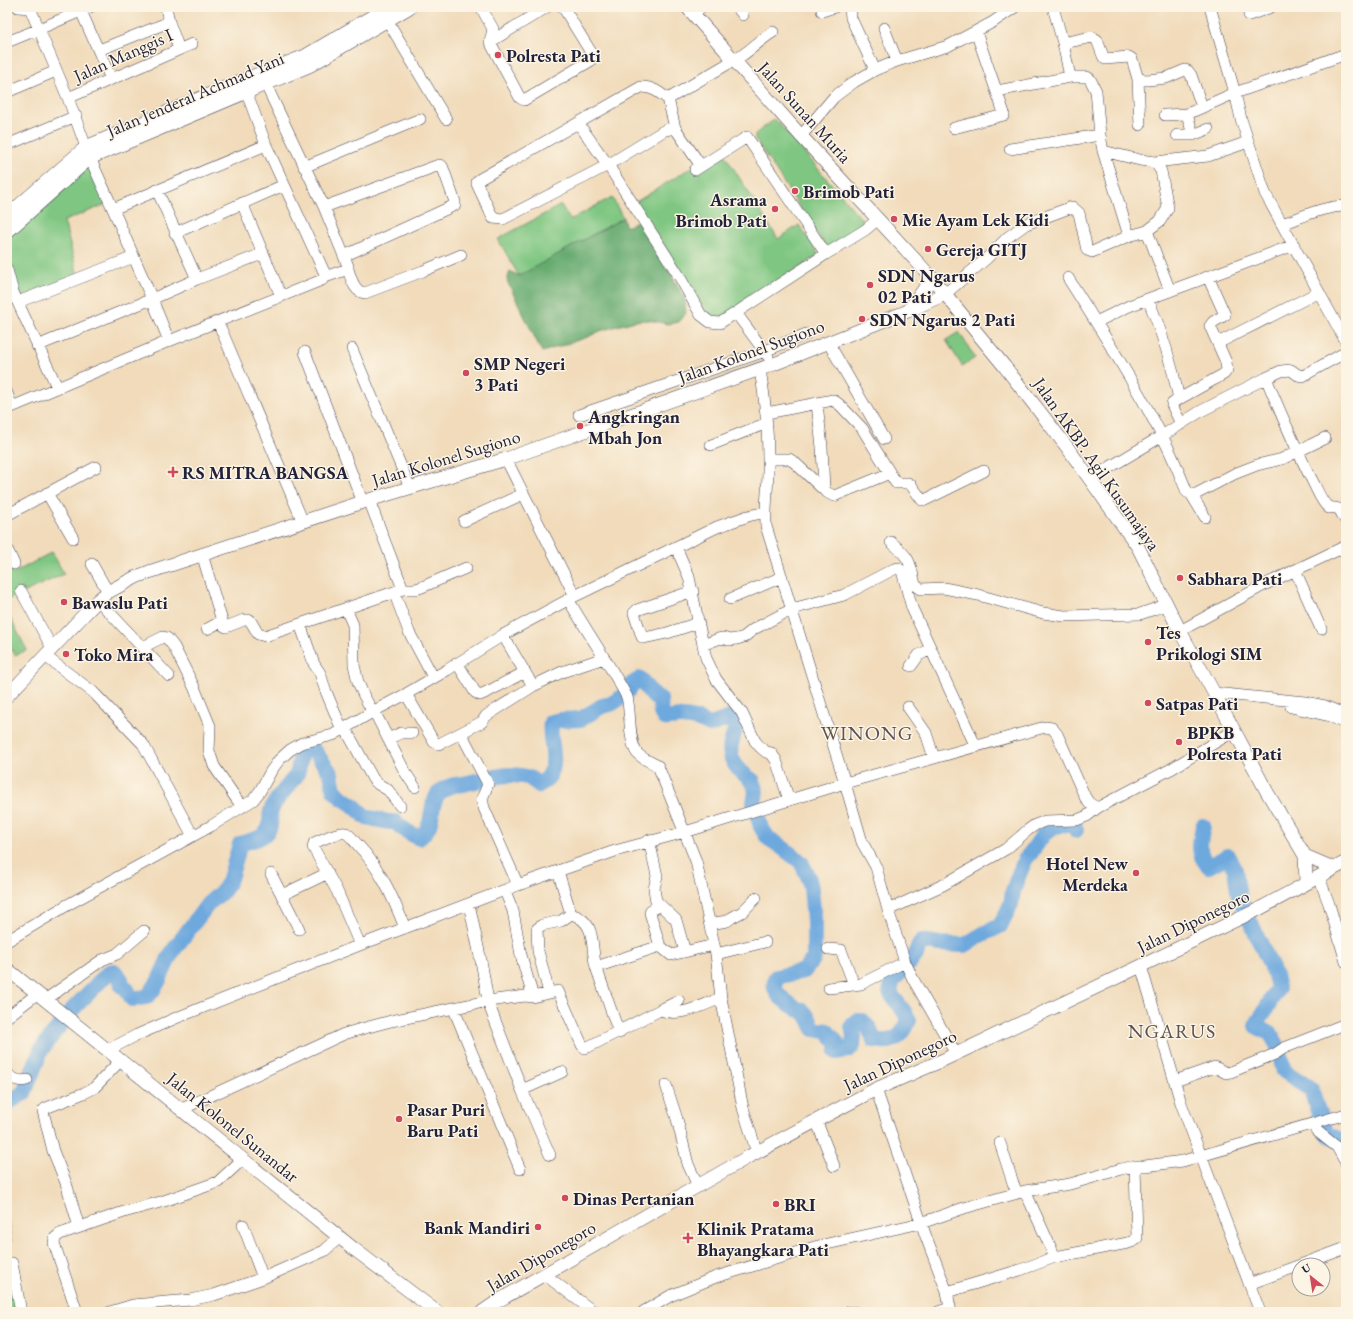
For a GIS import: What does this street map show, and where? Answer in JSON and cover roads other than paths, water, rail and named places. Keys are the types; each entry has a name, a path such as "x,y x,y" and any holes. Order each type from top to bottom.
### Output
{"main road":[{"name":"Jalan Jenderal Achmad Yani","path":"245,86 266,85 386,13 410,7"},
{"name":"Jalan Sunan Muria","path":"694,9 734,60 945,294"},
{"name":"Jalan Jenderal Achmad Yani","path":"7,216 88,152 308,60"},
{"name":"Jalan Jenderal Achmad Yani","path":"7,232 88,152"},
{"path":"908,311 932,278"},
{"name":"Jalan Kolonel Sugiono","path":"7,696 98,600 108,592 136,577 202,554 506,459 774,364 908,311 945,294"},
{"name":"Jalan AKBP. Agil Kusumajaya","path":"945,294 1010,373 1067,447 1138,547 1166,606 1267,792 1305,856 1306,883"},
{"path":"1305,856 1333,868"},
{"name":"Jalan Diponegoro","path":"482,1312 495,1306 544,1274 698,1186 876,1088 956,1054 1141,966 1257,910 1346,862"},
{"name":"Jalan Kolonel Sunandar","path":"7,969 340,1237 437,1312"}],"street":[{"path":"18,7 31,8 76,116 88,152 169,341"},
{"path":"166,7 169,22 179,49"},
{"path":"481,7 493,29 490,42 520,98 524,100 590,61 592,57 592,54 563,7"},
{"path":"490,42 547,7"},
{"path":"822,11 835,7"},
{"path":"850,7 851,18 875,70"},
{"path":"801,136 834,96 854,82 875,70 897,61 948,46 976,32 1016,7"},
{"path":"1053,7 1070,77"},
{"path":"1210,7 1241,119 1265,193 1346,342"},
{"path":"1249,15 1271,7"},
{"path":"7,42 85,9 111,79"},
{"path":"386,13 446,119"},
{"path":"99,50 169,22"},
{"path":"884,28 897,61"},
{"path":"668,99 734,60 772,32"},
{"path":"954,128 1004,115 989,66 976,32"},
{"path":"1062,43 1092,37 1097,40 1102,56 1105,59 1129,57 1132,59 1138,79 1140,125"},
{"name":"Jalan Manggis I","path":"68,98 192,44"},
{"path":"1164,115 1187,114 1235,93 1346,54"},
{"path":"1138,79 1147,80 1166,78 1185,70 1188,71 1191,75 1202,107"},
{"path":"7,92 56,71"},
{"path":"997,91 1070,77 1087,77 1092,82 1096,91 1103,151 1129,236"},
{"path":"266,85 324,208 356,289 362,293 365,293 461,255"},
{"path":"245,86 266,145 325,274 324,277"},
{"path":"676,128 665,130 608,165 503,219 493,218 477,184 477,182 578,123 641,87 646,86 668,99 676,128 698,168 747,137 826,254"},
{"path":"1187,114 1193,134"},
{"path":"7,145 76,116"},
{"path":"304,167 420,118"},
{"path":"578,123 608,165 678,274 701,315 710,322 720,323 865,230 878,219"},
{"path":"1177,135 1193,134 1208,129"},
{"path":"1010,149 1100,135"},
{"path":"1103,151 1155,162 1208,156 1248,142"},
{"path":"113,209 266,145"},
{"path":"945,294 1008,237 1026,224 1072,207 1079,213 1087,250 1089,252 1148,230 1160,221 1168,208 1161,171 1155,162"},
{"path":"324,208 439,165 443,168 455,205 344,256"},
{"path":"175,233 284,185"},
{"path":"157,190 175,233 197,279"},
{"path":"242,203 262,254 281,296"},
{"path":"1282,224 1315,212 1338,206 1346,206"},
{"path":"1148,230 1170,291"},
{"path":"1096,322 1148,299 1294,245"},
{"path":"37,346 152,300 197,279 262,254"},
{"path":"13,297 134,257"},
{"path":"7,393 10,408 169,341 322,280 324,277 348,269"},
{"path":"7,270 13,297 57,387"},
{"path":"1181,424 1172,405 1179,399 1226,372 1228,367 1210,326 1213,322 1225,315 1208,277"},
{"path":"1068,278 1096,322 1162,436 1187,492 1191,494 1205,517"},
{"path":"1218,343 1319,292"},
{"path":"1148,299 1158,323 1171,363 1179,399"},
{"path":"736,313 774,364"},
{"path":"218,322 303,522"},
{"path":"579,415 765,351 806,334"},
{"path":"828,342 884,439"},
{"path":"352,350 410,488"},
{"path":"305,352 366,502 398,590 409,632 433,678"},
{"path":"1090,479 1201,411 1266,378 1281,371 1291,370 1298,375 1303,376 1346,352"},
{"path":"760,369 767,418 768,459 766,526 862,842 876,867 905,962 913,979 956,1054"},
{"path":"1266,378 1298,452 1326,505 1329,508 1338,508 1346,522"},
{"path":"711,445 767,418 831,400 840,405 862,428 896,483 908,483 922,500 925,500 984,471"},
{"path":"817,404 822,447 824,490"},
{"path":"1191,494 1196,494 1239,472 1282,459 1325,438"},
{"path":"506,459 572,598 584,627 625,694 629,704 629,721 634,746 637,753 644,759 658,766 696,861 715,950 721,998 743,1108 757,1153"},
{"path":"768,459 789,459 824,490 834,496 890,473"},
{"path":"7,514 96,467"},
{"path":"47,492 73,538"},
{"path":"464,521 522,494"},
{"path":"7,941 69,904 193,836 253,800 257,796 271,771 280,760 290,750 302,742 332,735 406,694 503,635 572,598 676,546 748,516 766,512"},
{"path":"891,542 904,552 910,562 914,585 921,590 944,588 978,595 1043,613 1064,616 1140,614 1166,606"},
{"path":"676,546 689,577 693,591 706,658 716,678 742,713 755,741 766,752 771,753 776,760 789,800"},
{"path":"1180,631 1266,584 1346,546"},
{"path":"7,548 14,564"},
{"path":"202,554 223,625 226,627 247,619 250,620 258,634 265,636 398,590 416,589 422,587 466,568"},
{"path":"92,564 108,592"},
{"path":"703,645 723,638 729,640 744,637 754,629 792,609 844,595 898,568 903,574 912,608 976,747"},
{"path":"1296,570 1321,629"},
{"path":"730,599 782,577"},
{"path":"21,591 48,652 93,692 143,744 193,836"},
{"path":"693,591 639,609 634,613 642,637 644,638 667,633 698,623"},
{"path":"98,600 169,676"},
{"path":"346,608 353,626 354,665 363,694 405,772 415,787"},
{"path":"207,630 222,621"},
{"path":"300,624 314,664 320,672 343,729 373,779 388,790 400,806"},
{"path":"503,635 533,686"},
{"path":"143,647 163,637 168,638 174,647 200,700 210,726 209,751 214,766 242,807"},
{"path":"911,666 919,655 931,649"},
{"path":"406,694 434,742 438,744 482,722 486,716 533,686 562,672 604,658"},
{"path":"457,664 475,692 480,695 525,672"},
{"path":"489,691 500,707"},
{"path":"1214,693 1305,702 1325,706 1345,720"},
{"path":"908,706 926,733 934,758"},
{"path":"108,1050 137,1035 176,1018 360,945 518,885 615,851 650,840 685,832 845,783 1045,727 1052,728 1057,734 1085,797 1097,808"},
{"path":"888,910 943,885 1006,849 1035,825 1060,820 1077,820 1087,816 1097,808 1171,769 1234,731"},
{"path":"388,740 401,734 412,733"},
{"path":"461,733 486,778 488,785 482,799 484,808 518,885"},
{"path":"360,945 337,891 315,852 313,845 316,842 341,833 347,834 368,855 379,871 393,898 405,928"},
{"path":"650,840 657,876 654,896 660,906 676,920 685,952"},
{"path":"558,871 571,914"},
{"path":"282,895 328,873"},
{"path":"271,874 299,930"},
{"path":"1319,877 1329,904 1346,962"},
{"path":"505,890 513,911 521,955 534,997"},
{"path":"710,924 728,921 746,909 756,898"},
{"path":"469,904 489,1003 522,1090 550,1155"},
{"path":"660,906 651,910 650,913 660,946 671,955 766,942"},
{"path":"571,914 581,917 591,933 593,955 596,967 619,1033"},
{"path":"549,993 538,951 537,929 540,926 561,921 571,914"},
{"path":"7,1017 102,960 117,954 144,931"},
{"path":"596,967 660,946"},
{"path":"828,949 841,950 854,985"},
{"path":"829,988 861,984 905,962"},
{"path":"1141,966 1181,1103 1260,1312"},
{"path":"182,1109 344,1034 391,1021 525,996 534,997 556,991 559,993 582,1045 585,1048 619,1033 679,1001"},
{"path":"660,1010 671,1012 691,1009 721,998"},
{"path":"455,1012 520,1169"},
{"path":"1175,1081 1215,1067 1226,1073 1231,1072 1340,1026 1346,1025"},
{"path":"79,1227 66,1183 53,1151 43,1112 46,1108 94,1088 121,1060"},
{"path":"522,1090 562,1072"},
{"path":"666,1085 678,1119 688,1164 698,1186"},
{"path":"876,1088 921,1223 947,1292 951,1310 938,1312"},
{"path":"643,1312 670,1296 716,1277 818,1246 921,1223 964,1208 1021,1192 1070,1184 1135,1166 1176,1162 1201,1156 1343,1116"},
{"path":"816,1120 834,1166"},
{"path":"1316,1123 1318,1131 1337,1147 1346,1162"},
{"path":"1000,1143 1013,1183 1021,1192 1055,1257"},
{"path":"77,1312 54,1243 55,1238 60,1234 79,1227 170,1199 218,1182 243,1159"},
{"path":"947,1292 1006,1275 1055,1257 1128,1244 1134,1241 1137,1238 1135,1166"},
{"path":"243,1225 263,1278"},
{"path":"110,1312 214,1295 263,1278 324,1251 340,1237"},
{"path":"1249,1284 1346,1248"},
{"path":"12,1263 21,1312"},
{"path":"544,1274 594,1312"},
{"path":"850,1312 855,1312"}],"waterway":[{"path":"7,1103 24,1093 41,1050 71,1011 109,972 114,971 121,979 122,986 126,988 132,999 146,997 150,994 158,982 175,948 208,904 224,890 229,882 240,844 259,838 265,834 270,827 270,815 272,808 296,775 301,756 310,748 315,752 331,774 334,790 342,798 352,804 366,817 395,822 406,831 419,838 428,828 435,799 438,794 447,787 505,775 532,779 539,785 549,776 552,770 553,757 550,729 551,722 581,719 602,706 611,704 621,698 629,690 632,684 640,679 654,697 660,699 661,713 664,718 688,718 699,720 710,725 733,717 738,719 731,744 731,755 736,766 753,781 756,792 754,803 761,827 768,838 801,862 808,876 811,888 814,921 814,958 804,971 776,977 775,988 779,996 797,1009 804,1012 809,1018 814,1029 827,1031 837,1043 837,1052 848,1050 853,1046 854,1036 852,1026 856,1021 862,1021 869,1028 874,1040 892,1040 903,1031 909,1020 890,993 892,982 903,969"},
{"path":"909,964 916,955 918,947 922,941 939,944 965,945 1000,926 1011,904 1013,891 1025,860 1043,835 1054,826 1070,824 1074,825 1076,830"},
{"path":"1203,826 1200,848 1202,857 1209,866 1228,856 1235,869 1239,897 1275,975 1278,988 1256,1026 1271,1034 1277,1045 1284,1071 1311,1089 1327,1134 1346,1141"}],"place":[{"name":"Polresta Pati","path":"498,55"},
{"name":"Brimob Pati","path":"795,191"},
{"name":"Asrama Brimob Pati","path":"775,209"},
{"name":"Mie Ayam Lek Kidi","path":"894,219"},
{"name":"Gereja GITJ","path":"928,249"},
{"name":"SDN Ngarus 02 Pati","path":"870,285"},
{"name":"SDN Ngarus 2 Pati","path":"862,319"},
{"name":"SMP Negeri 3 Pati","path":"466,373"},
{"name":"Angkringan Mbah Jon","path":"580,426"},
{"name":"RS MITRA BANGSA","path":"173,472"},
{"name":"Sabhara Pati","path":"1180,578"},
{"name":"Bawaslu Pati","path":"64,602"},
{"name":"Tes Prikologi SIM","path":"1148,642"},
{"name":"Toko Mira","path":"66,654"},
{"name":"Satpas Pati","path":"1148,703"},
{"name":"BPKB Polresta Pati","path":"1179,742"},
{"name":"Hotel New Merdeka","path":"1136,873"},
{"name":"Pasar Puri Baru Pati","path":"399,1119"},
{"name":"Dinas Pertanian","path":"565,1198"},
{"name":"BRI","path":"776,1204"},
{"name":"Bank Mandiri","path":"538,1227"},
{"name":"Klinik Pratama Bhayangkara Pati","path":"688,1238"}],"district":[{"name":"WINONG","path":"867,733"},
{"name":"NGARUS","path":"1172,1031"}]}
